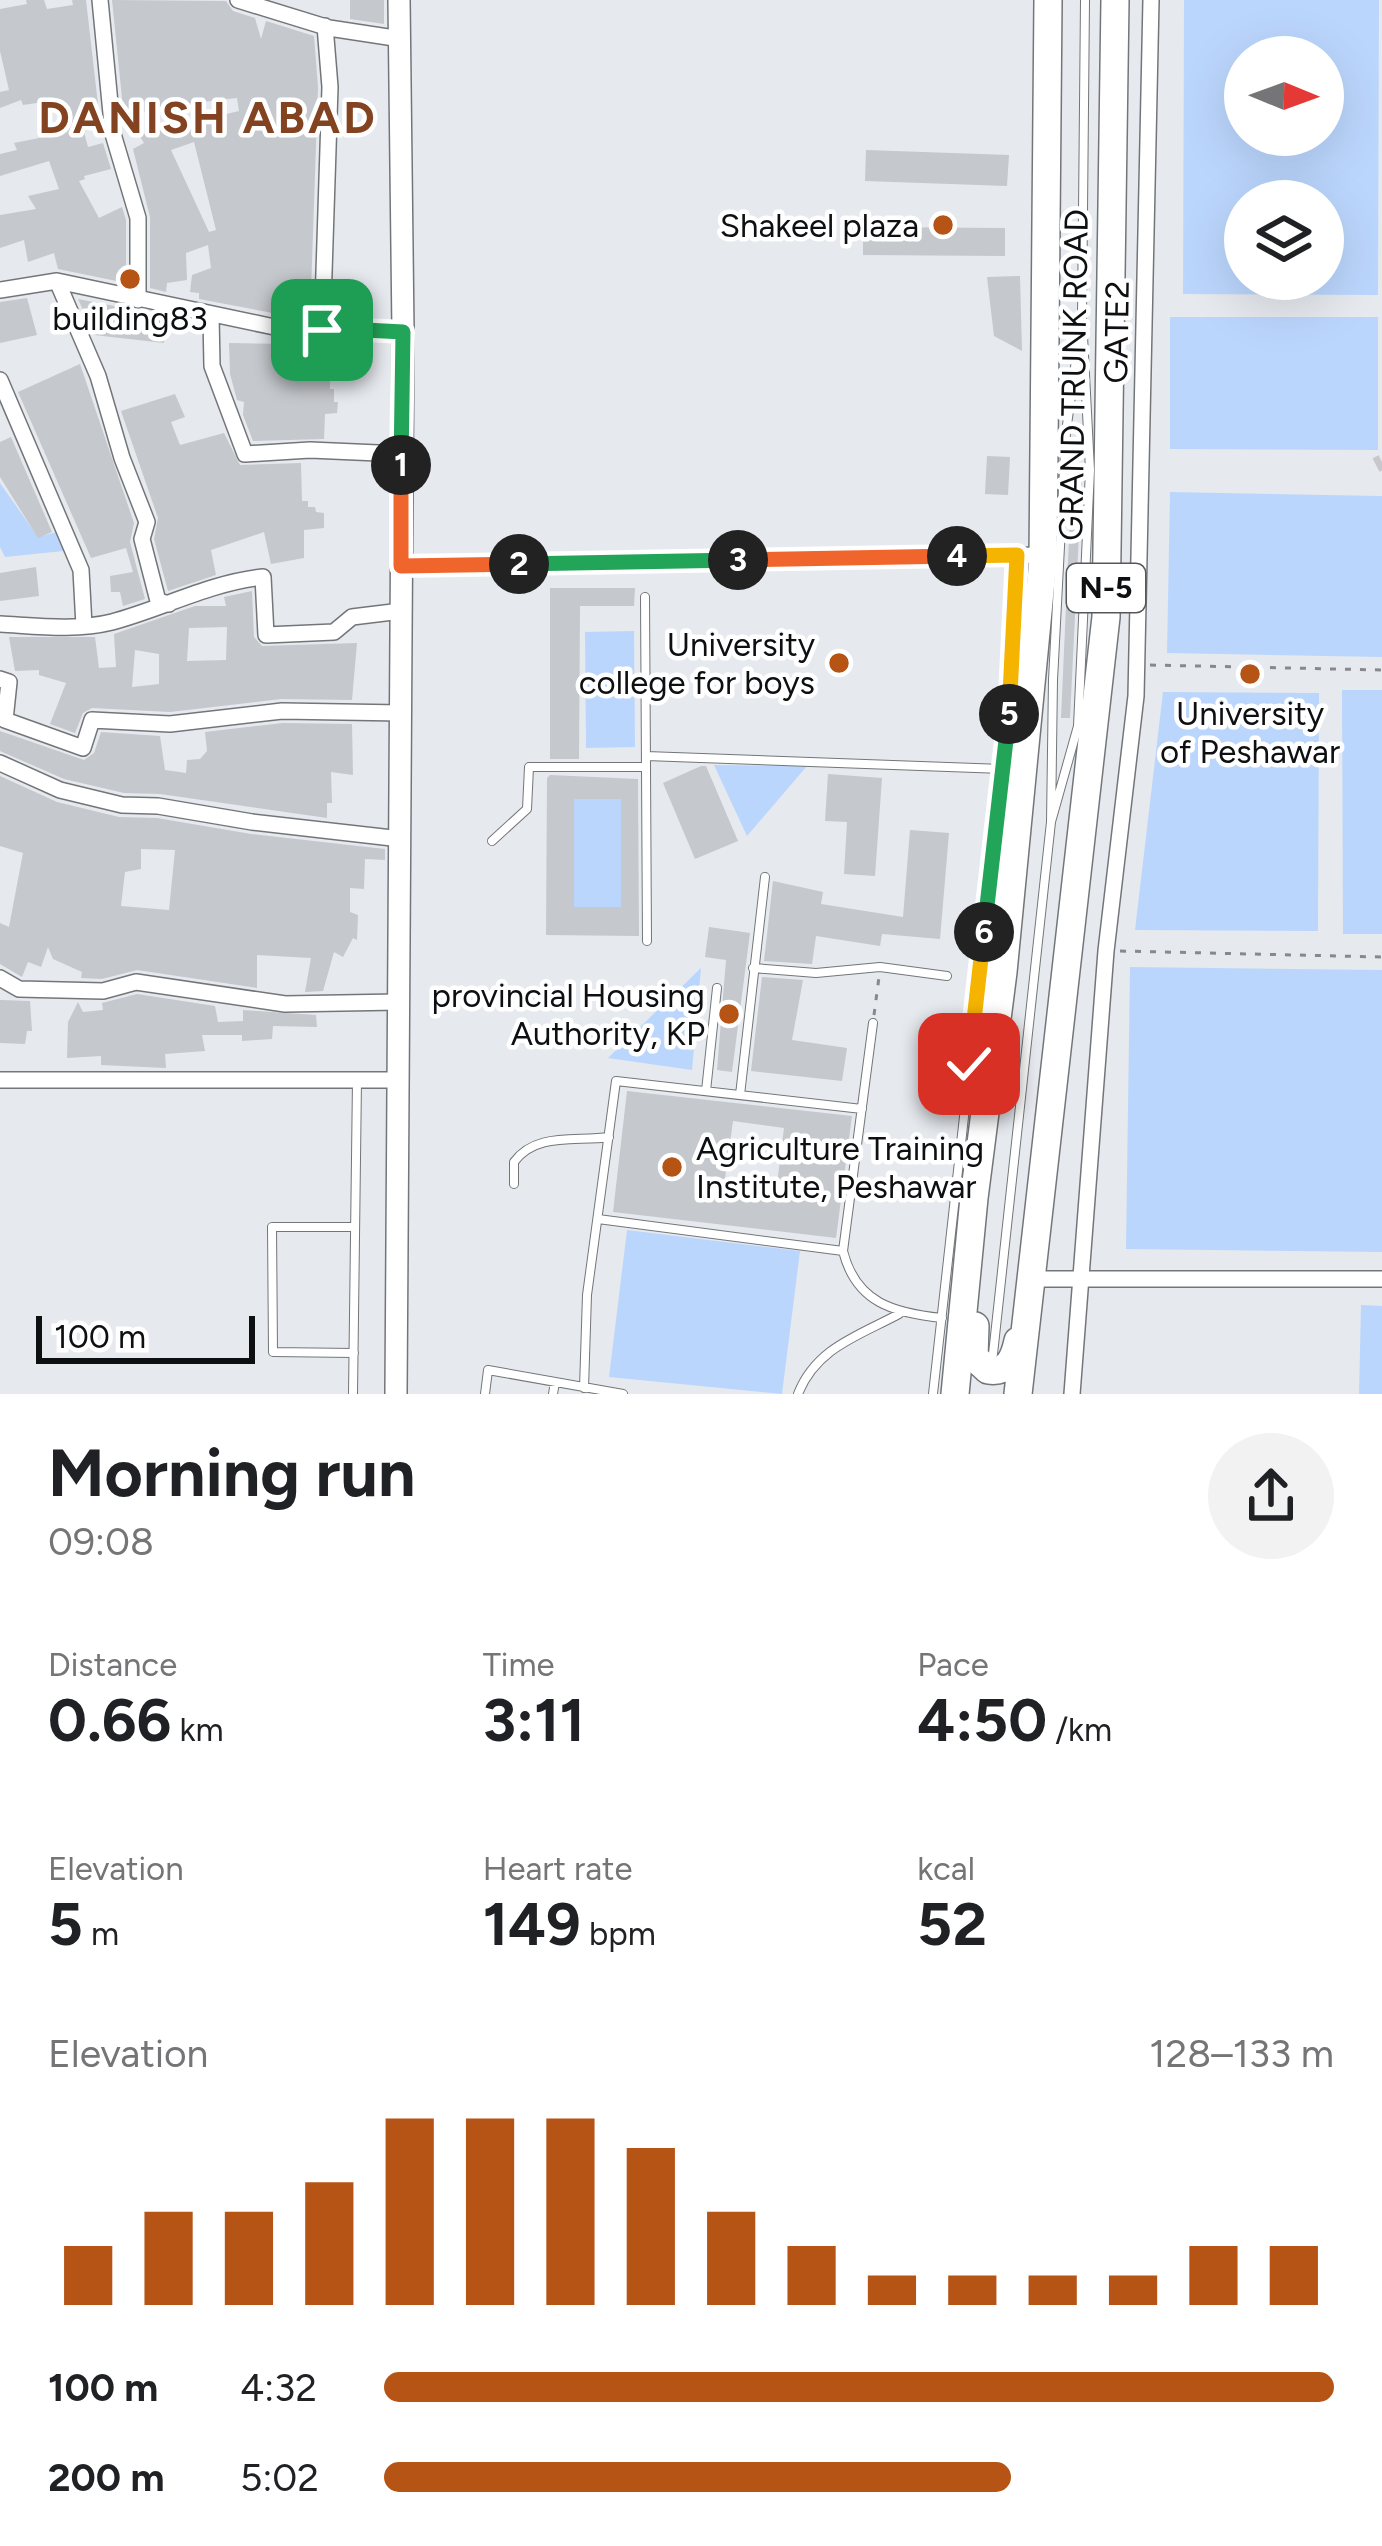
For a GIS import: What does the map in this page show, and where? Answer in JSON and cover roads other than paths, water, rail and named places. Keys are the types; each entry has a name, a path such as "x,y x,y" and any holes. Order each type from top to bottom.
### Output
{"highway":[{"name":"GRAND TRUNK ROAD","path":"955,1394 951,1320 974,1198 1003,972 1034,665 1030,549 1048,302 1044,0"},
{"name":"GRAND TRUNK ROAD","path":"1018,1394 1106,617 1115,0"},
{"path":"974,1198 980,1265 974,1346 981,1367 996,1371 1011,1362 1030,1281"}],"street":[{"path":"100,0 113,134 138,218 138,300"},
{"path":"238,0 325,26 401,39"},
{"path":"396,1394 403,332 399,0"},
{"name":"GATE2","path":"1072,1394 1106,950 1137,665 1151,0"},
{"path":"322,334 330,87 325,26"},
{"path":"57,281 98,376 147,522 142,539 158,602 173,604"},
{"path":"0,290 57,281 211,316 322,334 346,329 403,332"},
{"path":"211,316 212,366 245,454 310,450 401,454"},
{"path":"0,380 81,570 84,626"},
{"path":"401,566 1030,549"},
{"path":"0,624 84,626 173,604 222,582 263,577 266,635 334,632 352,616 401,610"},
{"path":"0,679 9,682 5,721 83,748 92,720 170,724 282,711 402,713"},
{"path":"0,763 60,790 122,806 158,806 401,839"},
{"path":"0,979 19,989 103,991 136,982 285,1004 398,1002"},
{"path":"0,1080 398,1080"},
{"path":"1030,1281 1382,1279"}],"lane":[{"path":"993,1354 1051,822 1078,726 1090,470 1082,316 1085,0"},
{"path":"1051,822 1066,432 1082,316"},
{"path":"932,1394 951,1320 1011,686 1030,549"},
{"path":"645,597 647,941"},
{"path":"492,841 527,809 530,767 646,762 1003,770"},
{"path":"740,1095 765,877"},
{"path":"753,968 816,973 880,968 947,976"},
{"path":"706,1091 717,988"},
{"path":"873,1023 843,1251 849,1276 899,1314 951,1320"},
{"path":"353,1394 357,1080"},
{"path":"584,1388 587,1295 616,1081 862,1109"},
{"path":"514,1184 514,1162 527,1148 545,1141 609,1137"},
{"path":"598,1219 843,1251"},
{"path":"354,1353 273,1352 272,1227 355,1227"},
{"path":"798,1394 824,1353 899,1314"},
{"path":"485,1394 488,1370 623,1394"},
{"path":"554,1394 555,1382"}],"tunnel":[{"path":"1376,465 1382,462"}],"place":[{"name":"Shakeel plaza","path":"943,225"},
{"name":"building83","path":"130,279"},
{"name":"University college for boys","path":"839,663"},
{"name":"University of Peshawar","path":"1250,674"},
{"name":"provincial Housing Authority, KP","path":"729,1014"},
{"name":"Agriculture Training Institute, Peshawar","path":"672,1167"}],"district":[{"name":"DANISH ABAD","path":"208,117"}]}
